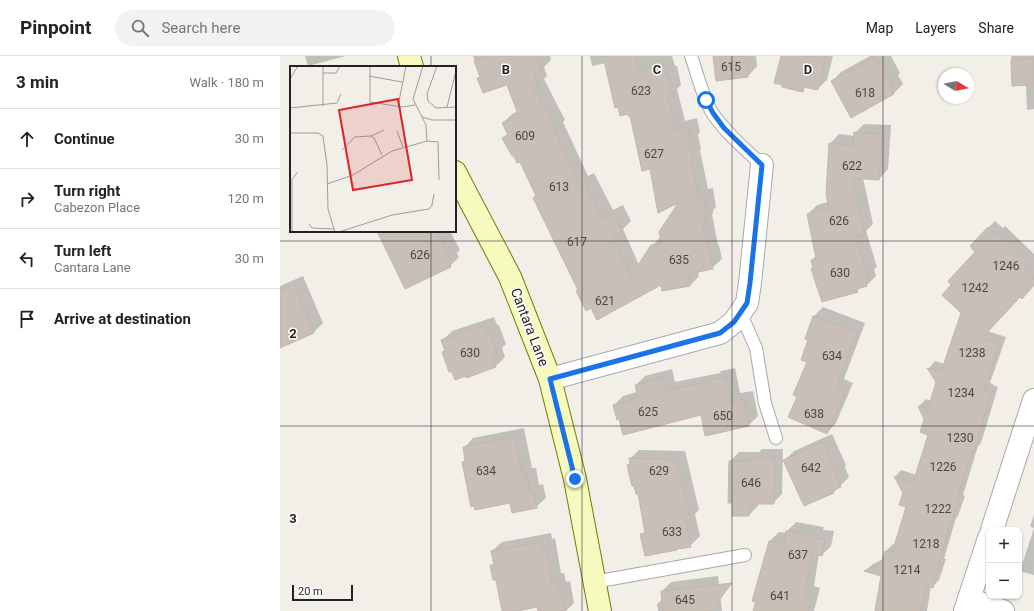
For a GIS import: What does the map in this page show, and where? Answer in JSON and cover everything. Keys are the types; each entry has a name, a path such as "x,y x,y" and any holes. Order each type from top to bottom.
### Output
{"street":[{"path":"409,56 412,66"},
{"path":"550,379 720,333 734,322 747,303 762,165"},
{"name":"Cantara Lane","path":"456,174 510,276 550,379 575,479 600,611"},
{"path":"993,527 1034,400"},
{"path":"986,547 967,605 1003,611"}],"lane":[{"path":"691,56 706,100 713,113 724,128 762,165"},
{"path":"740,312 756,348 765,404 776,438"},
{"path":"594,582 745,555"}],"building":[{"path":"487,56 537,56 542,70 534,73 538,86 534,88 556,130 554,131 560,141 559,142 579,185 585,182 603,219 614,213 622,231 612,236 631,276 651,245 662,244 659,232 678,203 658,213 650,169 642,171 630,116 628,116 628,114 620,116 618,107 615,108 603,56 636,56 639,71 657,66 664,66 666,75 668,74 673,95 668,96 675,130 688,127 691,142 689,143 693,159 691,160 699,198 704,197 707,217 704,218 705,223 703,224 713,269 688,274 690,286 662,291 661,285 597,320 591,308 586,311 576,291 578,290 533,198 536,196 520,162 517,163 502,138 508,135 502,123 518,114 507,85 483,93 477,78 480,77 474,61"},
{"path":"713,56 746,56 748,77 716,81"},
{"path":"781,56 825,56 818,90 804,87 803,92 782,87 782,85 774,83"},
{"path":"875,57 892,83 889,84 894,94 851,118 831,81"},
{"path":"1034,59 1034,85 1012,86 1011,60"},
{"path":"854,132 882,134 879,180 852,178 865,234 856,236 868,277 865,278 867,286 857,289 858,292 822,302 811,269 813,268 811,260 816,258 807,214 829,208 826,195 829,143 853,145"},
{"path":"988,227 995,234 997,232 1029,263 1024,269 1034,278 1034,285 1022,299 1020,297 982,338 1000,344 984,390 991,394 974,452 972,451 956,502 958,503 950,524 933,588 926,586 921,611 875,611 881,576 864,571 881,563 885,551 892,553 906,507 899,505 903,493 894,476 913,483 928,435 920,432 924,419 918,406 928,409 936,382 927,368 941,372 961,313 942,295 951,285 948,281 975,252 970,246"},
{"path":"377,232 437,232 451,260 449,262 451,267 405,289"},
{"path":"294,285 314,333 280,348 280,291"},
{"path":"813,316 857,332 836,388 845,393 827,434 788,417 797,397 793,395 807,362 801,360 808,340 805,339"},
{"path":"485,326 488,334 490,333 497,354 492,356 496,367 466,378 466,376 455,380 452,372 449,372 442,352 445,351 441,340"},
{"path":"726,377 731,402 744,399 749,426 705,436 701,415 623,435 619,419 617,420 613,405 638,398 635,385 662,378 666,391"},
{"path":"515,437 523,477 527,476 530,493 534,492 537,508 512,513 510,503 475,510 474,506 471,507 462,462 465,461 463,447"},
{"path":"823,442 838,476 836,476 841,487 833,490 834,493 804,506 783,460"},
{"path":"629,458 676,460 691,520 686,521 691,547 645,556 640,534 645,533 638,494 636,494 634,486 632,486 627,465 630,464"},
{"path":"752,458 775,458 774,504 749,504 749,516 732,516 732,503 728,503 729,461 752,461"},
{"path":"786,531 815,536 815,538 825,540 822,556 812,554 805,595 812,597 808,611 753,611 756,602 752,601 769,541 784,543"},
{"path":"542,542 543,548 546,547 552,582 555,581 557,590 561,590 565,611 538,611 537,607 517,611 502,611 496,580 493,580 490,565 494,565 491,551"},
{"path":"732,583 711,611 663,611 661,591"}],"route":[{"path":"575,479 550,379 720,333 734,322 747,303 762,165 724,128 706,100"}]}
